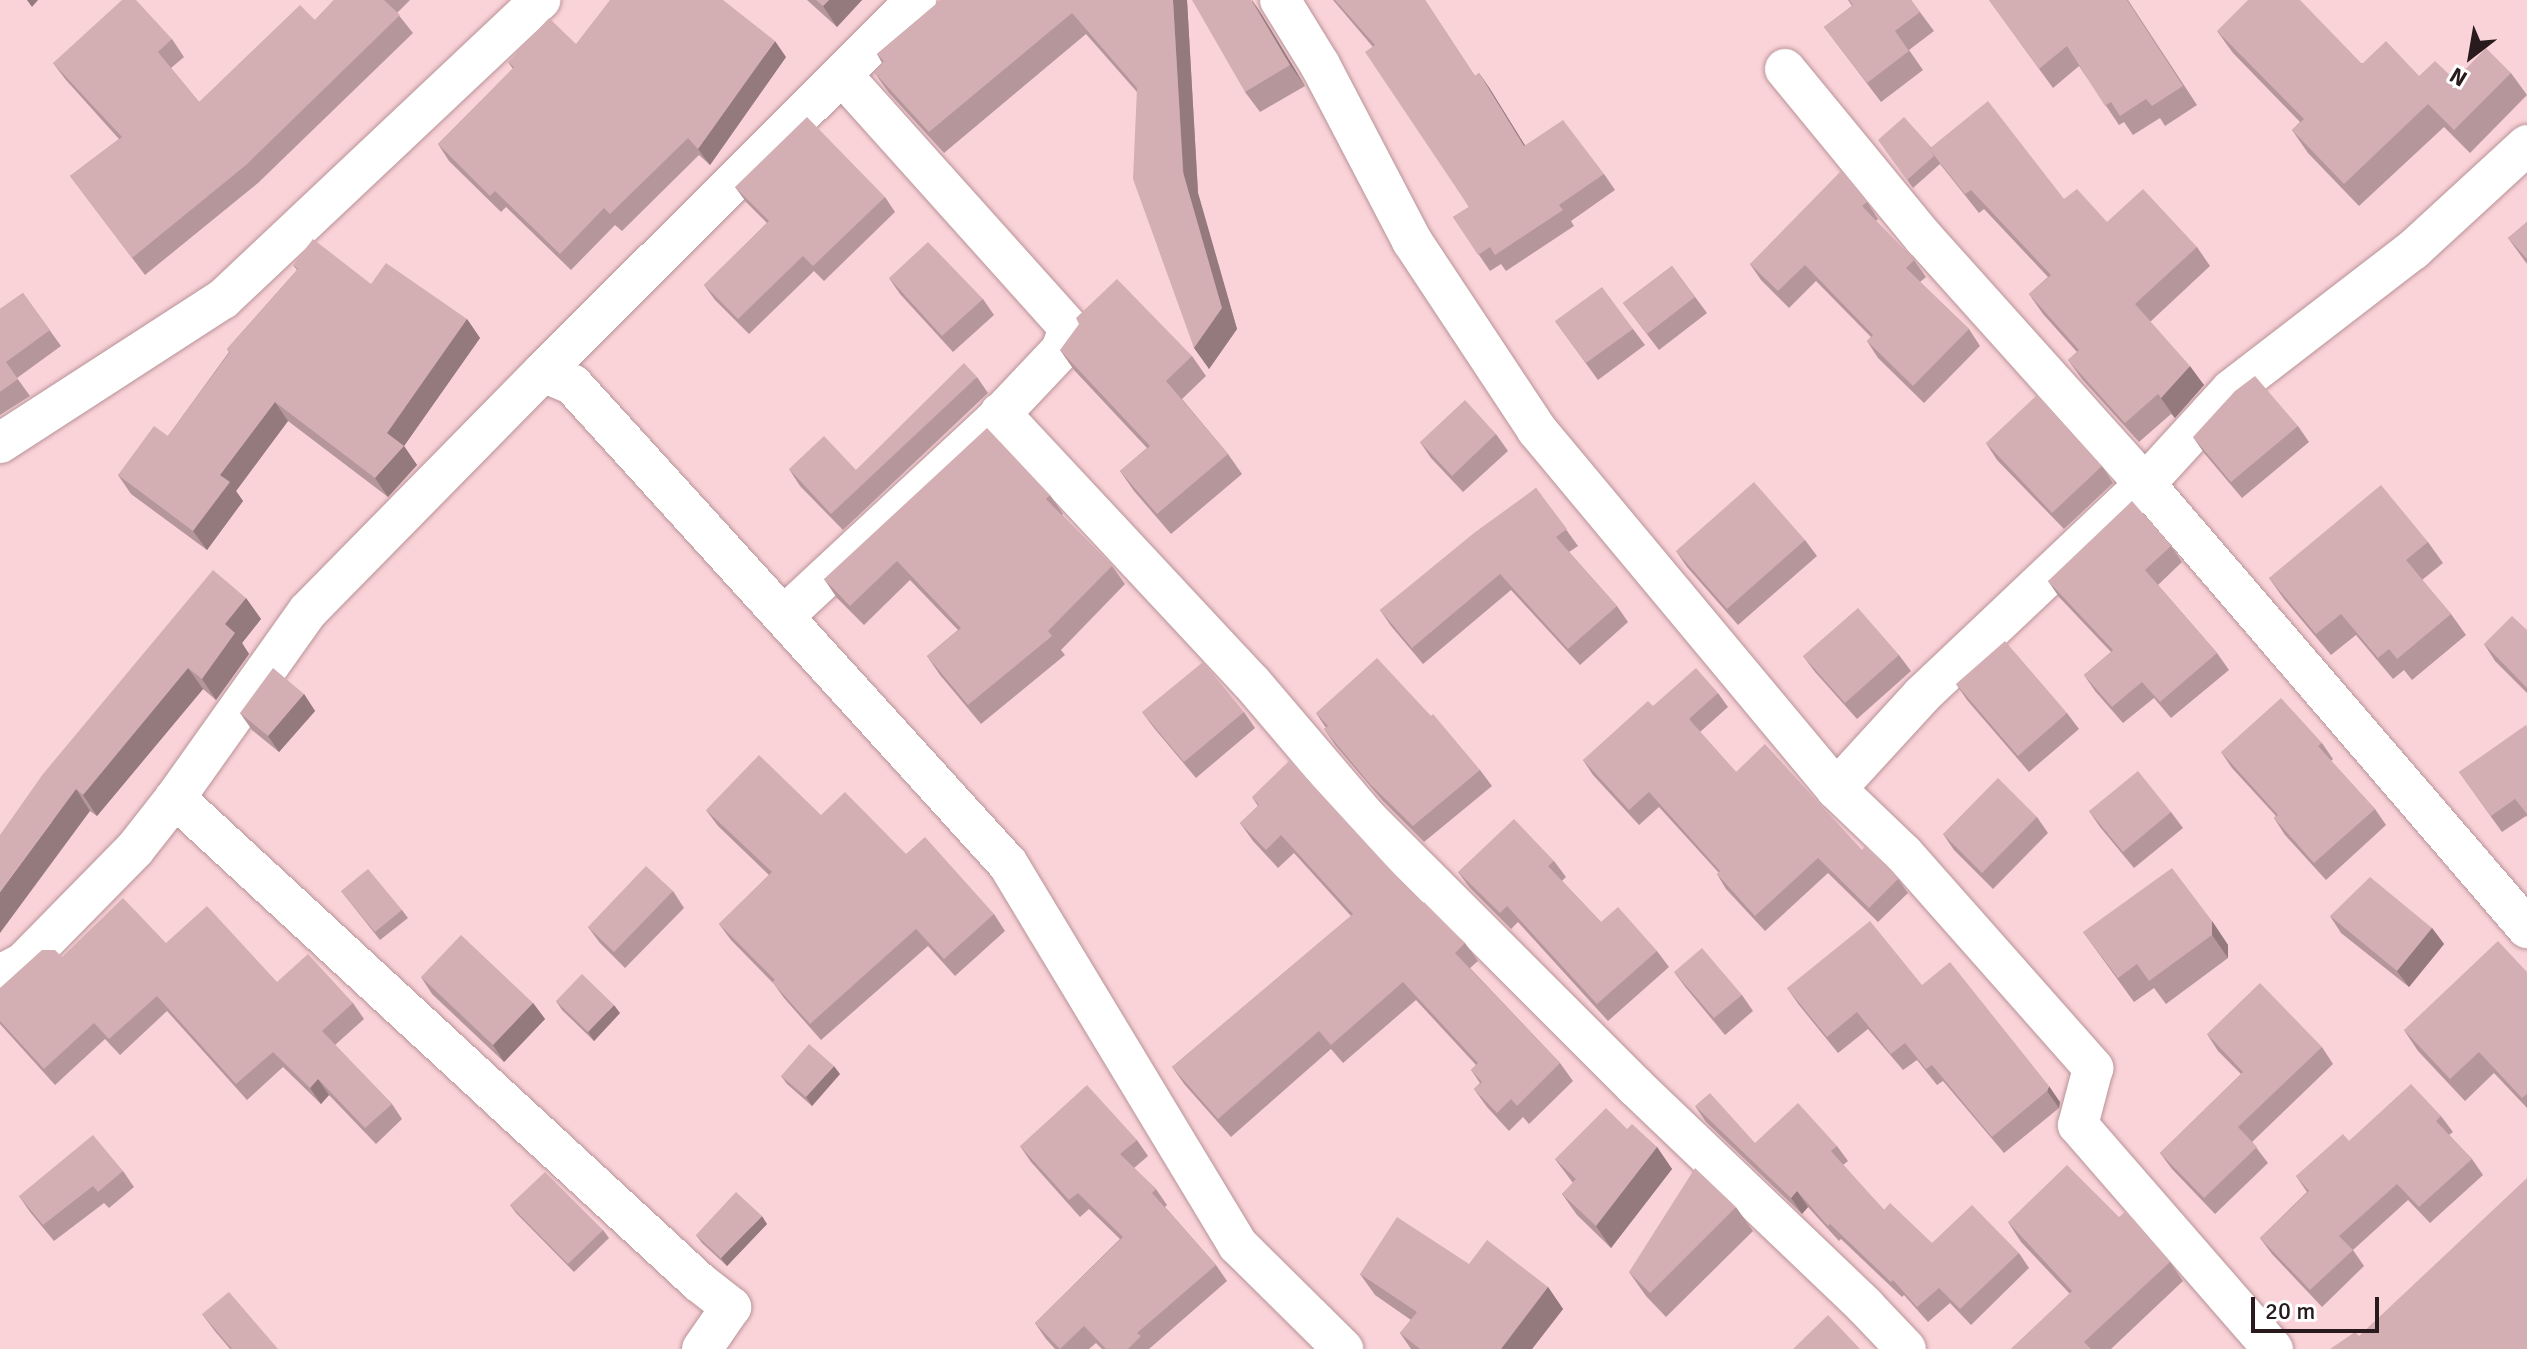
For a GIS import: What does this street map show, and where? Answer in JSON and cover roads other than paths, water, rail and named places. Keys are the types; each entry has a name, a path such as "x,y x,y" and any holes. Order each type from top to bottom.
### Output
{"street":[{"path":"0,443 223,299 540,0"},
{"path":"0,975 23,963 135,849 308,611 916,0"},
{"path":"1280,0 1327,78 1412,241 1537,430 1836,789 1904,854 2093,1068 2078,1125 2273,1349"},
{"path":"1785,69 1924,238 2145,484 2527,928"},
{"path":"784,616 1000,413 1061,350 1069,328 842,75"},
{"path":"1836,789 1922,695 2145,484 2231,390 2413,250 2527,145"},
{"path":"543,372 573,385 1008,864 1238,1245 1343,1349"},
{"path":"1000,413 1252,683 1365,816 1635,1086 1906,1349"},
{"path":"175,798 676,1261 731,1307 702,1349"}]}
